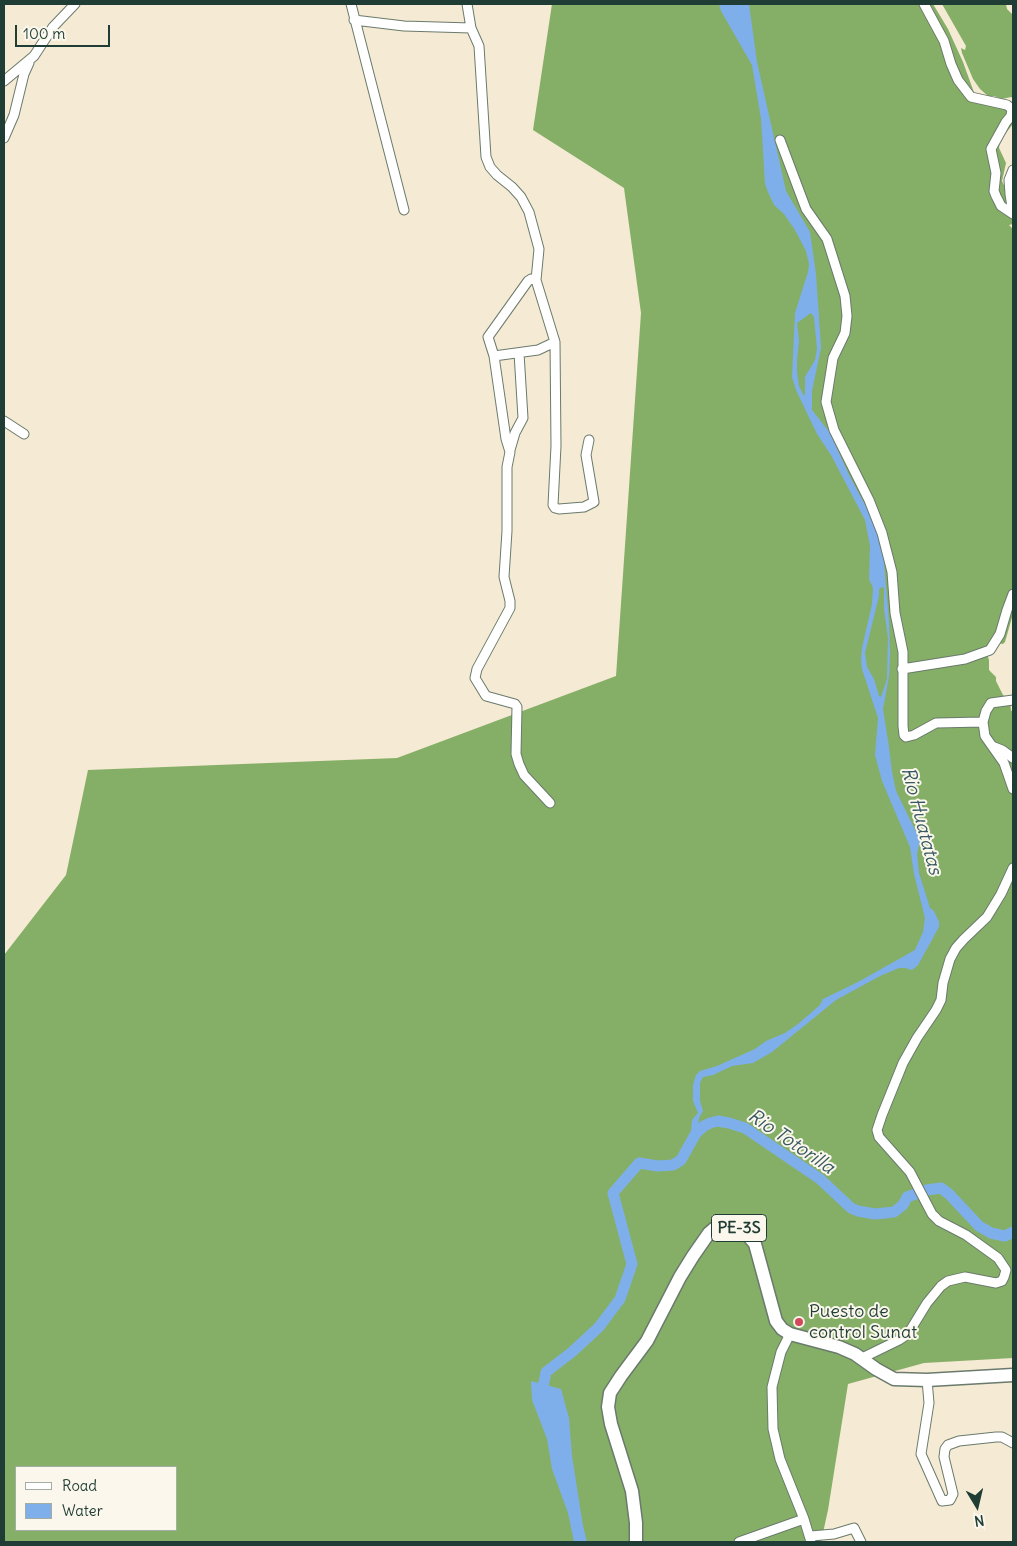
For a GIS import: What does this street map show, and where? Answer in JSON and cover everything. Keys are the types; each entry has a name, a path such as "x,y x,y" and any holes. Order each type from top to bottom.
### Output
{"highway":[{"name":"PE-3S","path":"636,1542 632,1491 611,1424 608,1407 610,1394 647,1341 680,1277 709,1233 716,1227 733,1225 745,1232 755,1244 776,1321 782,1329 790,1334"},
{"path":"790,1334 839,1347 894,1379 927,1380 1013,1375"}],"street":[{"path":"4,138 14,115 24,74 30,60 53,27 75,4"},
{"path":"350,4 404,210"},
{"path":"467,4 471,28 479,46 486,157 490,167 497,176 512,187 526,206 538,249 536,280 555,342 556,446 553,505 555,508 584,507 594,502 586,455 589,440"},
{"path":"924,4 944,41 958,80 971,97 1007,105 1012,109 1011,116 991,149 996,173 994,191 1001,206 1013,214"},
{"path":"354,20 404,26 471,28"},
{"path":"4,81 30,60"},
{"path":"780,140 806,209 827,239 845,296 847,316 844,333 833,358 826,402 834,430 869,500 886,545 892,572 895,613 903,652 903,726 906,737 914,735 936,723 983,722"},
{"path":"1013,170 1009,180 1013,214"},
{"path":"510,452 506,439 494,356 488,337 528,282 531,279 536,280"},
{"path":"494,356 538,350 555,342"},
{"path":"519,354 523,418 515,433 507,467 507,531 504,577 510,608 477,669 475,678 486,696 515,704 517,707 516,754 519,764 524,776 550,803"},
{"path":"4,421 24,434"},
{"path":"902,669 965,659 990,650 1000,634 1013,594"},
{"path":"1013,700 991,703 983,722 985,736 1007,768 1013,789"},
{"path":"991,746 1002,750 1013,758"},
{"path":"860,1359 908,1334 927,1304 941,1286 948,1281 954,1278 965,1277 996,1282 1002,1281 1004,1277 1006,1270 998,1258 966,1235 939,1221 932,1214 910,1172 879,1137 877,1130 908,1053 941,1000 943,983 950,958 964,939 987,917 1001,894 1013,868"},
{"path":"790,1334 781,1352 772,1388 773,1429 780,1458 811,1539 854,1528 861,1542"},
{"path":"927,1380 929,1403 921,1454 942,1501 950,1500 953,1494 944,1457 948,1444 996,1437 1002,1437 1013,1443"},
{"path":"739,1542 804,1519"}],"green space":[{"path":"552,4 933,4 948,29 976,98 1013,107 1013,124 1000,140 999,148 1006,163 1002,181 1013,204 1013,224 1009,225 1013,229 1013,614 1005,642 1003,644 998,643 987,654 989,670 996,677 1003,695 1010,700 1011,711 1013,710 1013,1358 924,1363 848,1384 828,1510 821,1542 4,1542 4,955 66,875 88,770 397,758 616,676 641,313 624,188 533,130"},
{"path":"942,4 1006,4 1007,9 1013,15 1013,98 1002,99 988,96 980,89 973,79 962,53 961,48 965,50 966,46"}],"water":[{"path":"719,4 749,4 757,62 786,191 810,232 816,274 821,348 812,391 812,410 830,433 849,475 877,527 883,552 889,622 889,676 883,709 892,772 896,791 920,840 917,854 919,873 930,908 934,911 939,927 918,965 912,970 899,968 836,1000 772,1052 753,1063 732,1066 713,1075 703,1077 700,1083 700,1101 703,1111 699,1118 698,1128 691,1133 692,1120 698,1113 693,1101 693,1085 696,1075 700,1071 717,1066 785,1033 820,1005 823,999 915,950 923,932 925,918 914,874 910,847 882,781 875,755 878,718 862,669 862,648 872,604 873,588 869,579 870,546 865,520 831,455 817,434 796,390 792,377 795,313 809,264 806,251 795,230 784,214 774,205 765,184 761,119 752,65 721,11","holes":["811,313 814,317 817,349 815,360 805,377 804,396 799,386 797,372 799,341 797,323","884,588 884,609 888,638 887,679 881,697 867,667 865,653 879,589"]},
{"path":"531,1381 561,1389 569,1418 572,1456 587,1542 574,1542 568,1513 552,1469 547,1439 532,1400"}],"waterway":[{"name":"Rio Totorilla","path":"541,1397 546,1372 572,1352 599,1327 620,1299 632,1264 613,1193 639,1163 658,1166 673,1165 681,1160 696,1133 710,1123 718,1121 745,1128 820,1179 851,1208 858,1211 875,1214 894,1212 903,1205 907,1197 927,1190 941,1188 979,1226 991,1233 1005,1236 1013,1232"}],"place":[{"name":"Puesto de control Sunat","path":"799,1322"}],"water label":[{"name":"Rio Huatatas","path":"921,821"}]}
